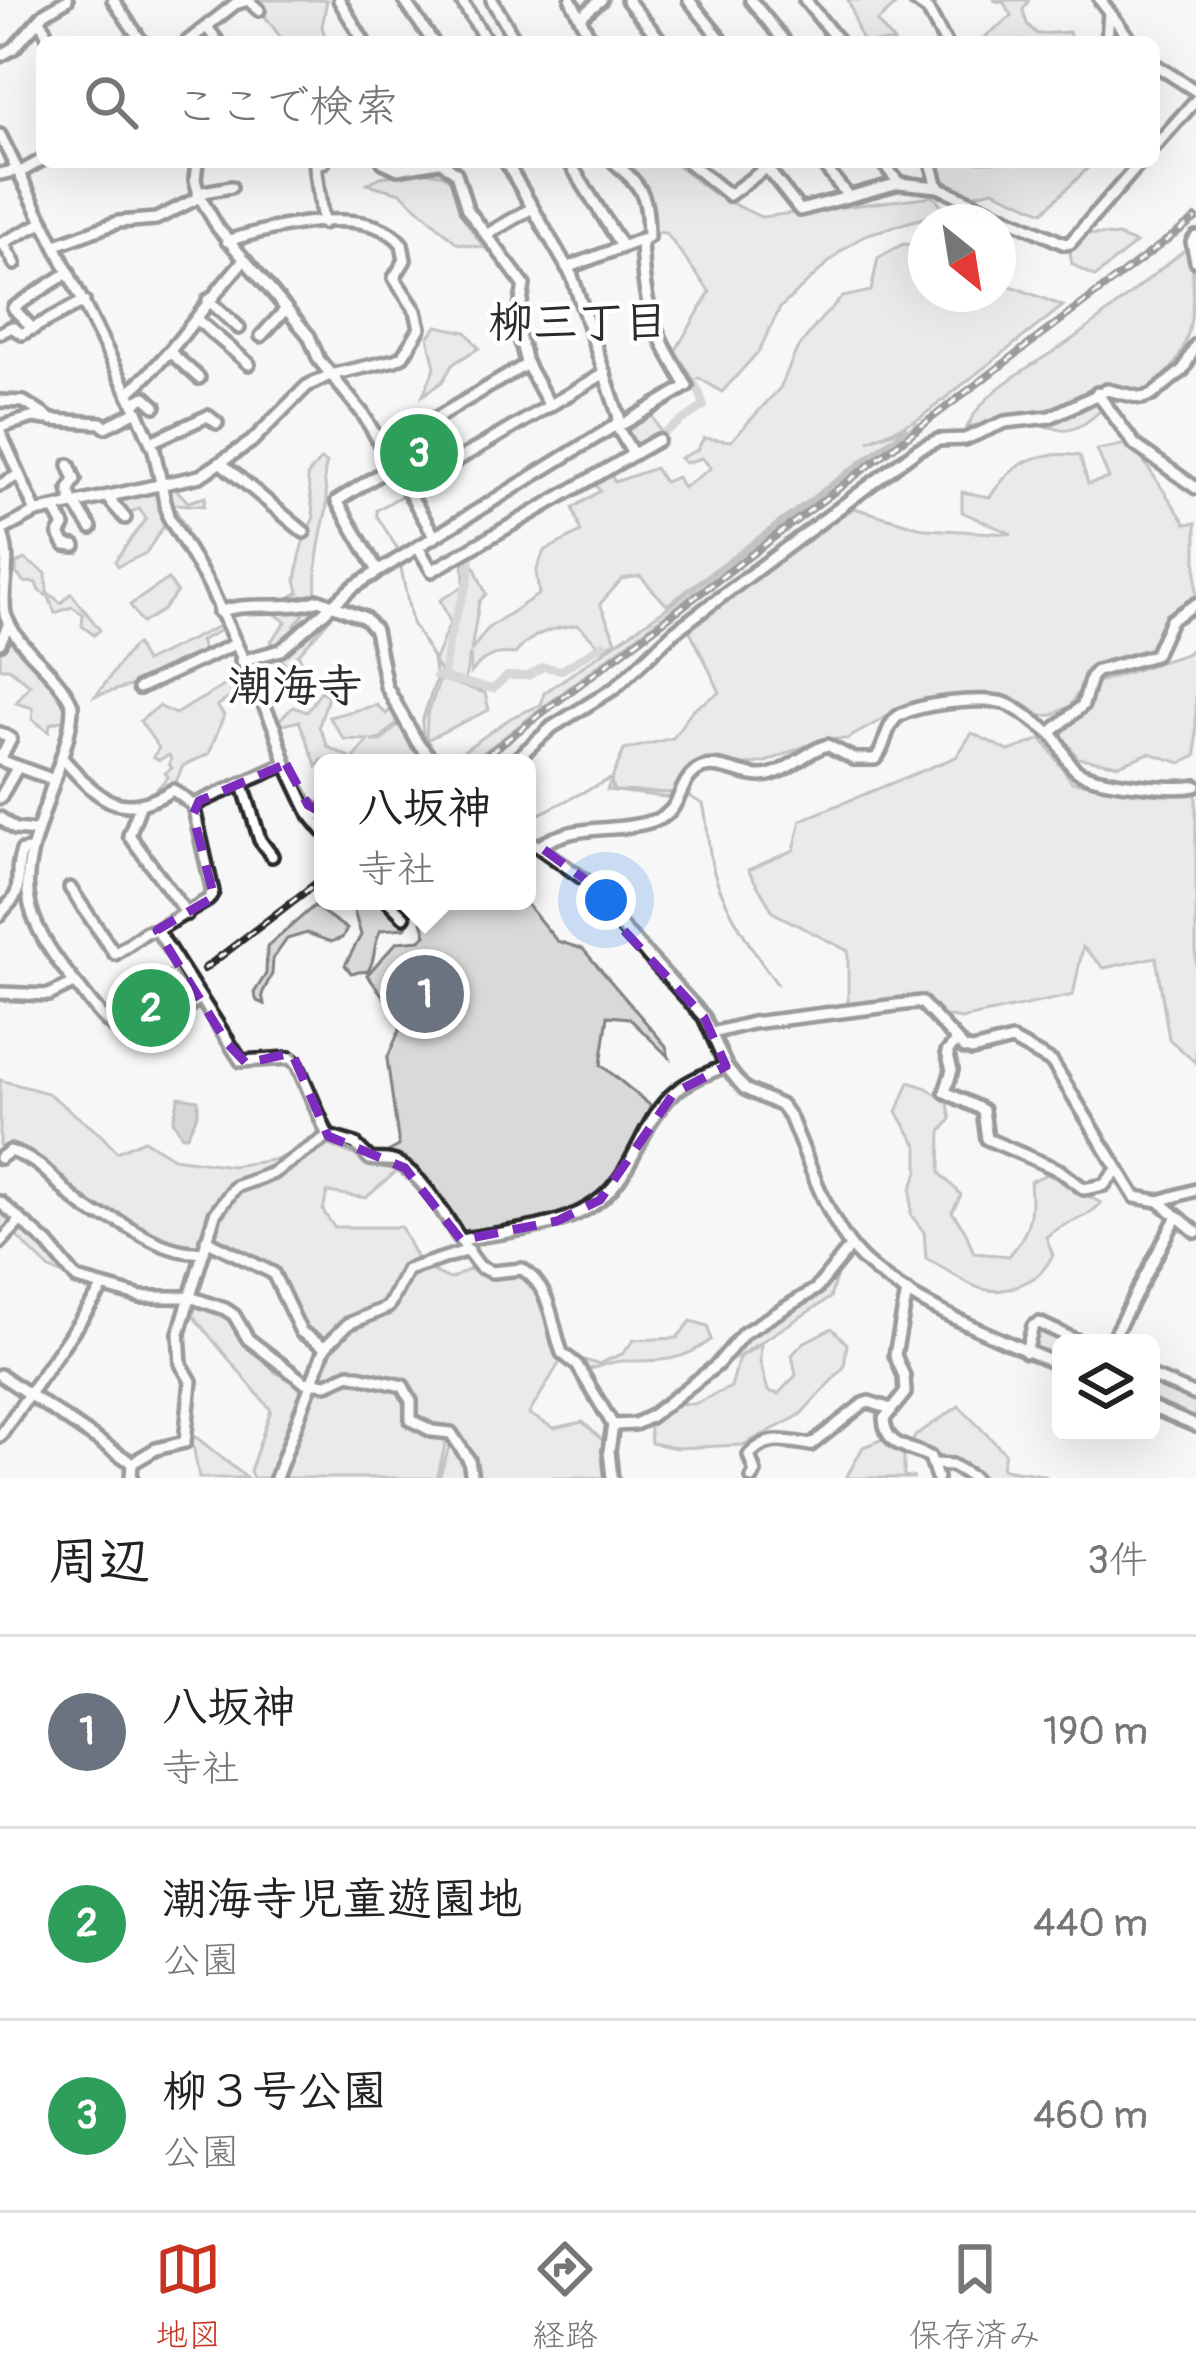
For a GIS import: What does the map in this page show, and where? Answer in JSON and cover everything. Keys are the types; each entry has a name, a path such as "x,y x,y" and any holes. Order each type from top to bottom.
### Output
{"street":[{"path":"0,56 67,0"},
{"path":"113,0 138,36"},
{"path":"195,36 235,4 248,0 259,10"},
{"path":"340,0 361,36"},
{"path":"461,0 484,36"},
{"path":"492,0 513,36"},
{"path":"571,0 589,36"},
{"path":"580,17 601,0"},
{"path":"627,0 657,36"},
{"path":"689,0 718,36"},
{"path":"751,0 780,36"},
{"path":"805,0 833,36"},
{"path":"914,0 928,10 942,36"},
{"path":"1100,0 1127,36"},
{"path":"408,1 429,36"},
{"path":"1107,36 1109,12"},
{"path":"40,19 47,36"},
{"path":"207,27 214,36"},
{"path":"1160,69 1196,96 1160,132"},
{"path":"0,135 133,402 151,442 168,516 201,570 275,729 286,764 314,815"},
{"path":"0,174 36,163"},
{"path":"197,168 199,195 227,241 309,336 330,375 363,414 435,537"},
{"path":"316,168 323,223"},
{"path":"447,168 461,180 467,209 524,285 517,326 527,364 550,406"},
{"path":"509,168 567,268 619,417 616,424"},
{"path":"573,168 621,245"},
{"path":"567,268 648,237 647,199 620,168"},
{"path":"695,168 729,195 763,168"},
{"path":"771,168 800,210 898,183 938,187 1065,244 1136,168"},
{"path":"826,168 848,196"},
{"path":"887,168 898,183"},
{"path":"933,168 938,187"},
{"path":"56,245 118,222 156,219 199,195 231,187"},
{"path":"486,235 532,208"},
{"path":"200,999 156,1030 134,1036 110,1025 37,929 26,883 29,850 72,719 70,699 9,623 3,602 9,560 0,531 36,512 200,476 251,442 308,386 330,375 403,356 420,328 420,320 394,278 405,260 397,238 367,221 255,232 227,241"},
{"path":"15,264 2,243 44,222"},
{"path":"1196,237 1192,242 1196,261"},
{"path":"241,661 281,650 332,604 378,572 616,424 687,386 649,317 641,239"},
{"path":"36,512 0,430 34,417 105,427 122,422 208,300 244,260"},
{"path":"33,329 13,308 69,272"},
{"path":"208,300 238,328"},
{"path":"0,333 11,327 22,334 84,301"},
{"path":"261,336 286,309"},
{"path":"196,319 249,364"},
{"path":"522,754 552,727 615,688 674,632 918,449 938,440 965,439 1005,422 1050,417 1107,390 1142,398 1183,370 1196,345"},
{"path":"171,353 200,378"},
{"path":"454,460 431,421 527,364"},
{"path":"408,489 605,373"},
{"path":"1096,393 1135,445 1196,488"},
{"path":"133,402 145,397 155,406"},
{"path":"3,398 33,406 52,419"},
{"path":"151,442 208,416 217,423"},
{"path":"616,424 633,454"},
{"path":"418,547 432,571 658,440"},
{"path":"221,464 304,532"},
{"path":"69,465 75,480 68,489 91,528"},
{"path":"378,572 337,501 394,465"},
{"path":"0,485 19,475"},
{"path":"107,497 124,518"},
{"path":"54,508 64,526 58,534 65,545 75,546"},
{"path":"219,612 244,604 303,606 319,600 364,618 375,630 386,686 427,754"},
{"path":"1050,733 1083,705 1091,676 1156,655 1171,620 1196,604"},
{"path":"0,643 9,623"},
{"path":"140,688 233,645"},
{"path":"538,846 578,828 616,830 659,819 676,807 692,774 711,766 765,777 827,745 854,759 874,759 902,713 937,704 1005,704 1050,733 1083,775 1196,786"},
{"path":"0,733 11,739 0,760 55,780"},
{"path":"62,758 85,784 115,806 140,806 173,790 193,805 213,892 188,914 146,932 115,955 70,888"},
{"path":"193,805 286,764"},
{"path":"0,798 17,768"},
{"path":"243,785 260,840 272,856"},
{"path":"308,805 314,809"},
{"path":"140,806 129,835 188,914"},
{"path":"0,818 15,829 36,831"},
{"path":"538,846 605,894 620,925 704,1017 726,1066 745,1089 782,1106 851,1246 907,1292 1052,1362"},
{"path":"0,915 14,898 15,869 22,851 29,850"},
{"path":"397,910 404,917"},
{"path":"157,930 242,1061 283,1055 297,1064 328,1136"},
{"path":"0,992 49,995 74,983"},
{"path":"712,1033 772,1020 921,1002 957,1041 972,1050 1012,1040 1052,1062 1135,1197 1159,1201 1196,1190"},
{"path":"957,1041 947,1052 952,1070 945,1092 983,1110 987,1139 1059,1170 1084,1189 1104,1185 1116,1171"},
{"path":"461,1240 557,1221 600,1200 617,1183 659,1109 674,1093 726,1066"},
{"path":"328,1136 355,1144 370,1160 388,1159 405,1168 480,1267 492,1272 522,1269 537,1282 556,1318 562,1352 577,1365 613,1424 612,1478"},
{"path":"132,1463 156,1449 181,1447 185,1442 191,1381 181,1364 178,1333 215,1214 235,1187 273,1173 328,1136"},
{"path":"0,1157 10,1150 33,1158 95,1215 114,1218 132,1232 178,1252 205,1246 273,1273 301,1332 325,1347"},
{"path":"1159,1201 1196,1232"},
{"path":"0,1202 48,1244 71,1276 102,1289 141,1297 190,1297 231,1312 248,1339 311,1384 327,1384 349,1374 403,1387 411,1401 411,1420 432,1431 451,1433 469,1460 472,1478"},
{"path":"1115,1334 1175,1218"},
{"path":"0,1243 21,1220"},
{"path":"613,1424 635,1424 650,1417 717,1365 744,1333 816,1289 851,1246"},
{"path":"276,1478 325,1347 348,1324 388,1307 406,1270 469,1250"},
{"path":"0,1436 102,1289"},
{"path":"907,1292 895,1354 905,1393 884,1419 888,1437 923,1453 934,1464 937,1478"},
{"path":"1026,1352 1033,1326 1040,1323 1063,1334"},
{"path":"0,1375 132,1463"},
{"path":"1160,1380 1196,1395"},
{"path":"752,1478 755,1472 749,1455 760,1444 773,1439 811,1445 862,1405 869,1402 891,1409"},
{"path":"1160,1411 1196,1426"},
{"path":"130,1478 132,1463"},
{"path":"934,1464 952,1465 974,1478"}],"highlighted area":[{"path":"286,764 308,805 364,836 437,766 492,827 532,841 605,894 619,925 704,1017 726,1066 674,1093 600,1200 557,1221 461,1240 405,1168 328,1136 292,1053 246,1063 227,1043 157,930 214,897 193,815 199,801"}],"shaded area":[{"path":"253,0 327,0 325,36 280,36"},
{"path":"848,0 901,0 877,22 889,36 861,36"},
{"path":"993,0 1029,0 1023,10 1037,34 1069,32 1070,36 986,36 1012,16 1004,3"},
{"path":"620,168 681,168 715,195 761,217 933,196 940,204 908,204 908,222 865,235 841,251 780,308 759,351 722,392 699,378 690,383 673,355 710,292 666,233 648,232 644,193"},
{"path":"935,168 1088,168 1043,212 993,190 964,197 938,187"},
{"path":"423,171 444,175 458,186 459,211 484,248 457,243 401,193 367,184 380,177"},
{"path":"1078,233 1118,236 1136,243 1095,277 1072,264 1070,254"},
{"path":"908,244 908,312 1016,312 1016,288 1063,306 920,418 868,441 907,427 667,605 640,576 622,579 600,604 616,641 603,649 578,625 568,626 535,636 515,654 490,656 471,673 470,653 465,680 443,676 434,662 450,622 440,600 464,586 463,555 468,552 486,594 479,602 471,651 488,628 539,594 536,572 544,551 581,532 573,508 600,491 593,480 607,469 615,482 655,468 664,482 677,477 683,488 711,468 702,458 685,463 680,458 697,450 704,438 731,441 780,388 797,349 821,319 842,297 871,291 878,258"},
{"path":"1191,245 1192,308 1184,346 1164,378 1148,391 1113,402 1067,430 1008,423 967,427 1000,387 1089,327"},
{"path":"437,326 466,332 479,348 453,364 442,382 423,395 435,367 428,337"},
{"path":"651,414 661,432 633,449 622,431"},
{"path":"918,422 482,754 459,754 512,717 541,705 544,693"},
{"path":"428,424 449,458 410,482 390,448"},
{"path":"1126,444 1139,454 1186,524 1196,523 1196,601 1175,613 1149,650 1089,674 1071,705 1053,715 1035,716 1004,695 941,697 899,710 847,739 822,739 766,762 738,766 707,760 671,798 607,790 624,750 673,738 692,710 720,692 686,623 752,573 854,508 926,529 1012,534 962,512 962,492 990,497 1017,467 1051,455 1080,456 1088,484 1109,478 1097,450"},
{"path":"320,460 327,463 327,506 316,599 295,625 293,635 275,646 271,641 286,622 266,607 299,592 296,580 302,545 314,517 307,476"},
{"path":"172,485 188,502 205,497 204,506 172,504 187,529 185,544 163,527 146,553 118,566 115,561 146,519 139,509 127,513 117,508 114,499"},
{"path":"24,559 46,573 47,592 61,603 71,593 100,630 94,635 82,626 83,614 72,607 55,613 36,583 24,582 16,573 16,564"},
{"path":"168,579 177,592 163,610 142,623 130,605"},
{"path":"333,615 298,655 309,672 294,681 281,658"},
{"path":"217,627 221,630 200,641 204,652 137,684 95,696 136,644 145,662"},
{"path":"10,635 66,702 68,719 50,724 49,732 32,719 33,708 16,703 30,685 9,668 0,668 0,653"},
{"path":"1196,646 1196,756 1181,763 1149,753 1119,765 1078,758 1061,734 1086,707 1098,682 1186,654"},
{"path":"243,675 247,687 217,706 224,715 209,754 183,766 174,786 158,797 153,793 168,777 165,773 172,768 171,759 169,755 159,760 153,757 159,748 140,721 159,706 175,714"},
{"path":"440,679 485,693 489,710 426,740 427,716"},
{"path":"321,691 328,697 319,726 328,747 343,754 314,754 314,759 299,721 279,726 277,722 293,707 307,712"},
{"path":"377,705 386,714 393,707 400,720 380,739 371,741 381,741 401,722 424,754 357,754 368,740 344,739 329,717"},
{"path":"972,733 1009,751 1042,739 1072,782 1180,794 1196,791 1196,1063 1169,1039 1156,957 1104,968 1083,947 1073,995 961,1019 874,1003 848,1011 848,951 774,913 748,870 794,850 801,820 956,757"},
{"path":"314,906 347,929 342,938 331,942 307,933 287,939 273,959 262,994 264,1004 254,993 266,974 267,947"},
{"path":"354,910 412,910 405,928 381,930 368,971 351,973 345,965 361,935"},
{"path":"425,910 531,910 557,941 583,949 666,1046 669,1057 629,1018 608,1016 601,1065 651,1106 628,1155 596,1194 561,1212 522,1223 463,1231 412,1164 382,1155 399,1146 387,1059 403,1022 367,975 397,942 426,935 420,915"},
{"path":"175,967 195,998 145,1032 118,1028 106,1017"},
{"path":"0,1080 48,1093 117,1152 144,1140 173,1158 232,1166 326,1144 397,1171 366,1198 327,1192 323,1211 334,1227 401,1227 420,1265 450,1279 474,1267 488,1277 516,1272 531,1281 561,1360 529,1414 554,1428 583,1422 608,1446 604,1463 608,1478 439,1478 454,1431 415,1422 412,1391 380,1375 353,1372 315,1380 325,1347 295,1323 274,1273 208,1241 196,1252 92,1213 40,1162 0,1146"},
{"path":"909,1082 948,1103 951,1119 941,1132 940,1173 961,1195 952,1212 974,1253 1009,1256 1028,1222 1030,1182 1047,1174 1101,1203 1046,1237 1053,1255 1034,1278 991,1290 969,1284 926,1259 924,1232 911,1215 918,1147 897,1112"},
{"path":"179,1097 198,1100 198,1113 187,1136 182,1136 173,1121"},
{"path":"0,1203 48,1244 71,1279 50,1269 15,1235 0,1234"},
{"path":"834,1273 830,1298 714,1372 749,1334"},
{"path":"195,1303 227,1316 275,1372 307,1387 270,1478 253,1478 250,1471 271,1410 193,1316"},
{"path":"691,1321 708,1326 711,1340 679,1357 619,1361 584,1371 573,1357 598,1364 622,1354 634,1340 677,1338"},
{"path":"1042,1327 1056,1334 1052,1334 1052,1361 1032,1352 1034,1334"},
{"path":"832,1328 847,1344 844,1367 800,1415 743,1445 677,1448 651,1443 649,1422 669,1403 694,1404 731,1387 739,1358 761,1344 760,1362 768,1391 778,1394 796,1375 792,1355 803,1343"},
{"path":"348,1377 400,1388 407,1425 447,1437 437,1478 281,1478 313,1387 329,1389"},
{"path":"1160,1384 1196,1398 1196,1423 1160,1408"},
{"path":"959,1406 1005,1453 1002,1468 1049,1478 973,1478 908,1448 916,1435"},
{"path":"191,1433 247,1478 199,1478"},
{"path":"888,1437 904,1451 904,1476 915,1478 846,1478 863,1447"}],"waterway":[{"path":"442,168 456,183"},
{"path":"624,176 640,198 644,228"},
{"path":"483,238 519,290"},
{"path":"516,304 515,345 543,407"},
{"path":"651,441 704,406 669,346"},
{"path":"408,492 377,510 377,516 397,548 412,623 433,658 436,680 422,721 423,735 437,754"},
{"path":"444,678 474,548"},
{"path":"436,676 493,689 507,676 528,676 543,667 562,670 603,644"},
{"path":"536,816 610,779 614,791 676,793"},
{"path":"685,794 703,804 717,883 777,984"}],"railway":[{"path":"488,754 1196,218"},
{"path":"204,969 314,885"}],"place":[{"name":"柳３号公園","path":"419,453"},
{"name":"八坂神","path":"425,994"},
{"name":"潮海寺児童遊園地","path":"151,1008"}],"district":[{"name":"柳三丁目","path":"578,321"},
{"name":"潮海寺","path":"295,685"}]}
